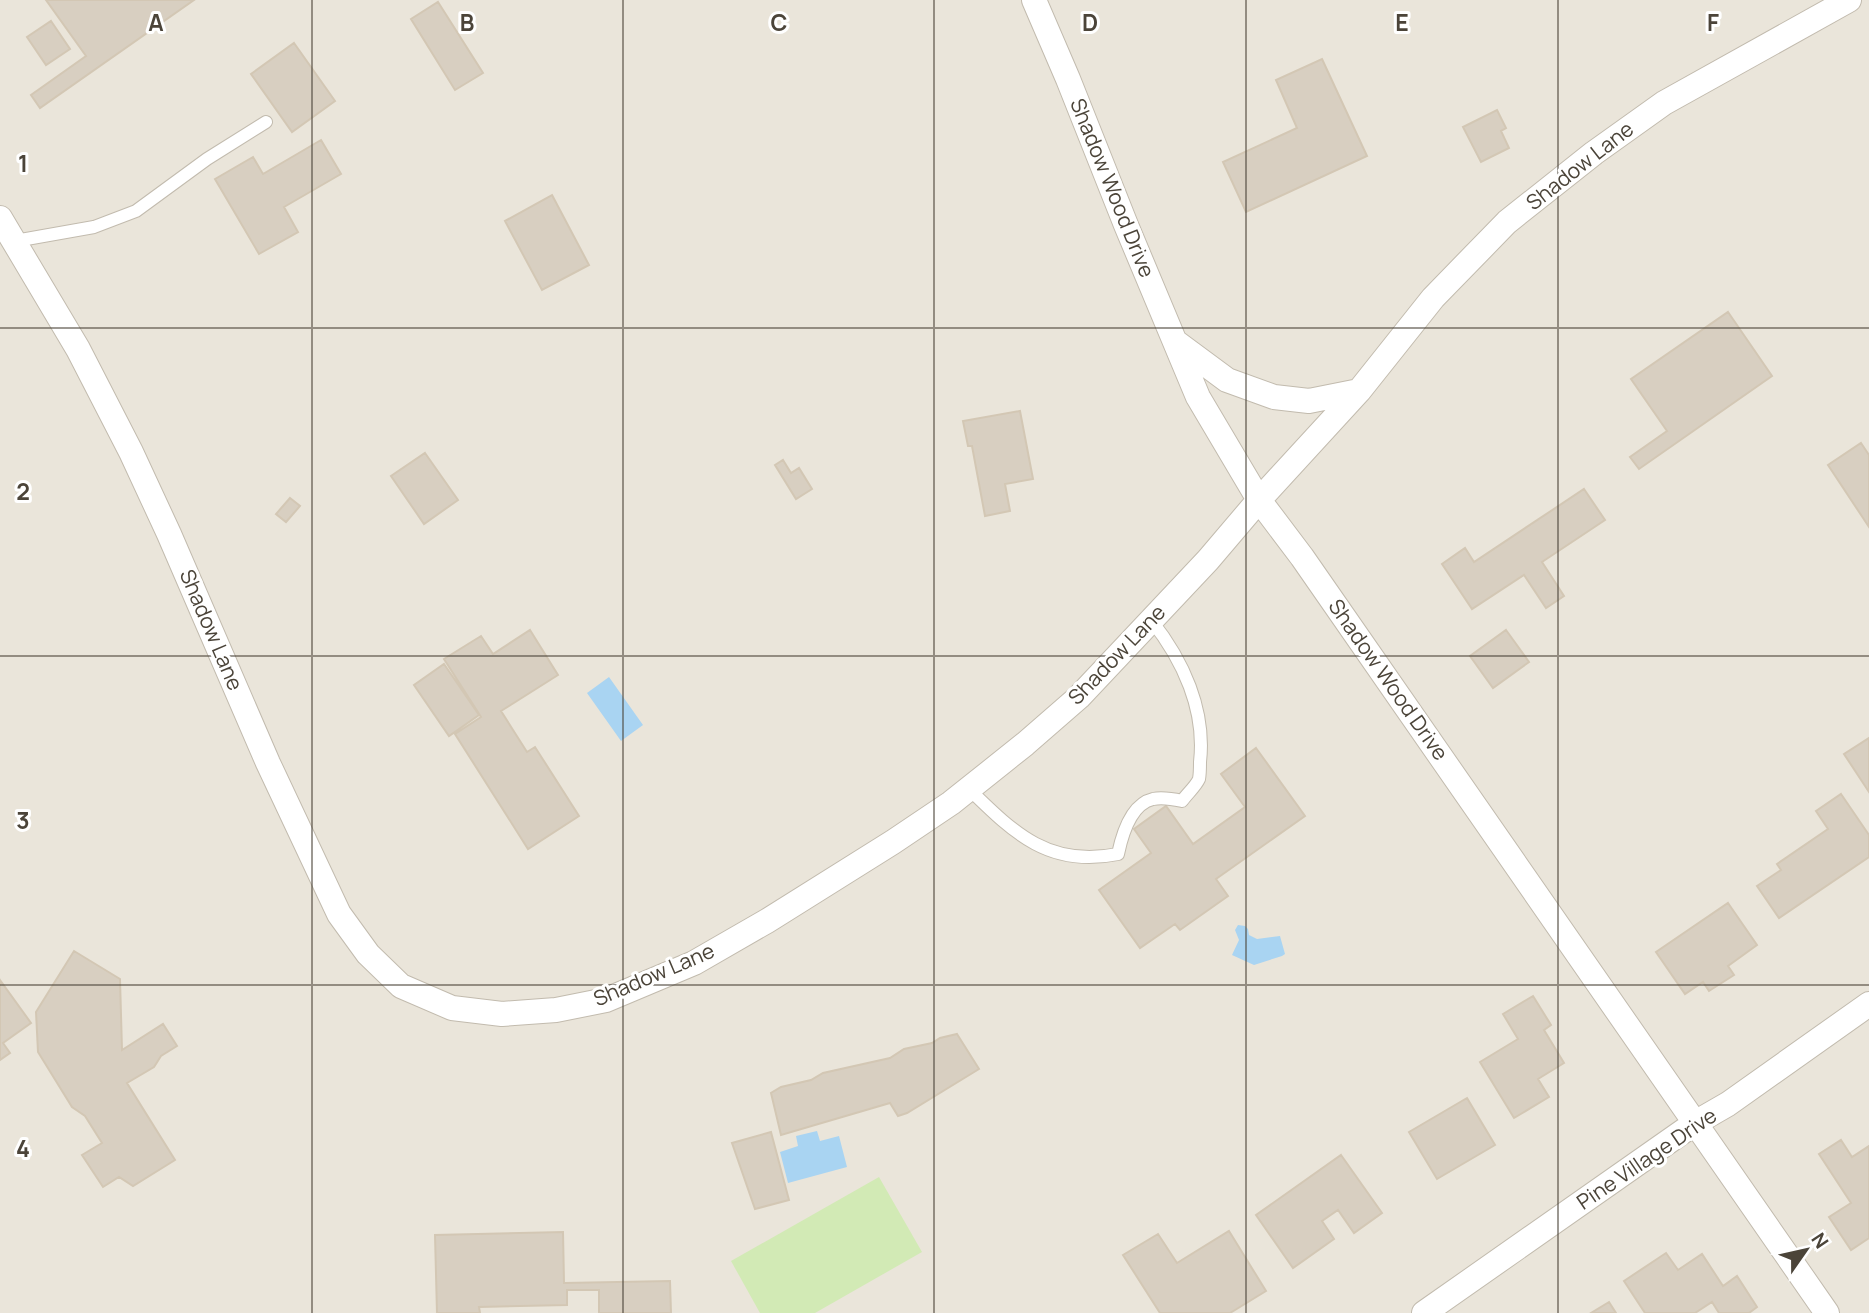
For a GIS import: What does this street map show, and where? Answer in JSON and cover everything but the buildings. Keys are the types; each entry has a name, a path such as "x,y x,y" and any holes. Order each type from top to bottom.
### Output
{"street":[{"name":"Shadow Wood Drive","path":"1034,0 1198,397 1259,500 1303,557 1827,1313"},
{"name":"Shadow Lane","path":"0,218 79,349 131,452 268,763 339,914 368,954 401,986 452,1009 502,1014 556,1010 606,1000 694,963 893,842 969,789 1079,697 1208,560 1359,391 1433,299 1507,222 1594,153 1664,103 1849,0"},
{"path":"1175,342 1227,380 1274,397 1309,401 1359,391"},
{"name":"Pine Village Drive","path":"1424,1313 1869,1004"}],"lane":[{"path":"15,241 94,227 136,211 207,159 266,121"},
{"path":"969,789 1006,825 1037,846 1068,856 1118,855 1121,840 1135,811 1150,800 1182,801 1199,780 1203,744 1195,702 1181,666 1151,620"}],"shaded area":[{"path":"0,0 1869,0 1869,1313 0,1313"}],"green space":[{"path":"879,1177 922,1252 815,1313 760,1313 731,1261"}],"water":[{"path":"609,677 643,725 621,741 587,693"},
{"path":"1238,925 1245,926 1249,935 1257,939 1280,936 1285,954 1254,965 1232,955 1239,940 1235,930"},
{"path":"817,1131 820,1141 839,1136 847,1167 788,1183 780,1152 798,1146 796,1136"}]}
